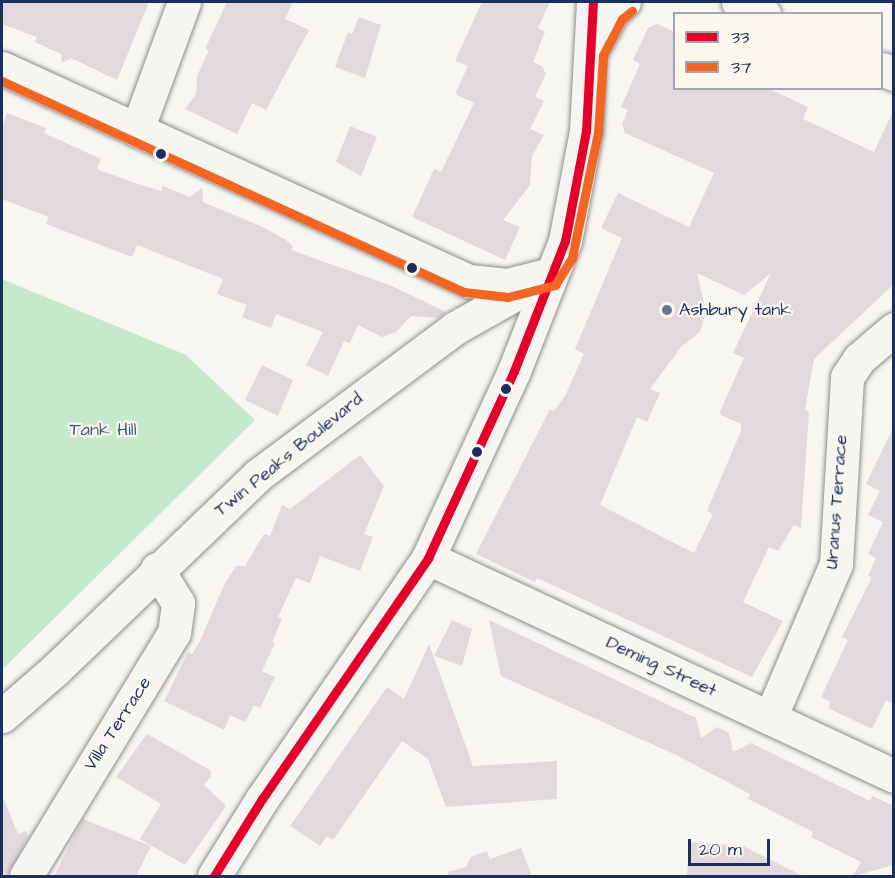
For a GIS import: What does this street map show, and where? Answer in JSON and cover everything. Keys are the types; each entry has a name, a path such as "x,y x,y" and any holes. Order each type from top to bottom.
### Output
{"street":[{"path":"137,130 184,2"},
{"path":"214,876 262,799 428,558 514,371 549,275 565,241 586,132 593,2"},
{"path":"591,52 613,11 624,2"},
{"path":"738,2 760,12"},
{"path":"2,68 469,281 507,285 549,275"},
{"name":"Twin Peaks Boulevard","path":"2,716 48,676 237,492 455,328 549,275"},
{"name":"Uranus Terrace","path":"770,718 836,564 847,377 859,359 894,329"},
{"name":"Deming Street","path":"428,558 894,776"},
{"name":"Villa Terrace","path":"26,876 174,633 178,603 157,569"}],"green space":[{"name":"Tank Hill","path":"2,279 186,355 255,420 2,670"}],"building":[{"path":"2,2 149,2 117,80 71,58 62,63 61,54 35,42 37,37 2,24"},
{"path":"227,2 293,2 285,19 309,30 266,110 252,103 237,134 185,109 196,94 197,76 209,50 205,49"},
{"path":"482,2 550,2 538,28 545,32 533,62 542,66 546,74 535,97 544,101 530,129 544,135 532,156 530,185 503,220 520,227 505,260 412,217 434,169 441,172 474,103 455,94 468,66 455,61"},
{"path":"359,17 381,25 365,78 335,67 348,32 352,34"},
{"path":"657,24 673,31 673,90 772,90 808,107 803,119 874,152 894,109 894,284 814,359 805,410 809,411 801,528 794,525 778,551 769,547 743,602 783,621 752,677 537,578 535,582 476,554 550,409 554,411 565,396 584,354 575,349 622,238 601,228 618,193 689,227 714,173 625,133 622,124 628,110 621,107 640,64 633,60 648,28","holes":["697,273 744,295 771,273 733,353 744,358 719,414 741,424 741,431 707,511 713,514 694,553 600,505 637,417 647,422 660,393 650,389 681,347 700,332 706,312"]},
{"path":"7,113 46,128 44,133 101,159 97,169 161,191 163,186 190,197 202,188 203,202 263,227 286,240 293,246 291,250 392,286 446,312 438,318 411,316 396,332 382,337 358,325 350,343 344,341 328,376 306,365 323,332 276,314 271,328 242,317 247,305 217,294 223,279 137,245 132,257 46,224 49,217 2,199 2,127"},
{"path":"350,126 377,137 361,176 336,162"},
{"path":"262,365 293,380 278,416 245,400"},
{"path":"894,426 894,704 886,700 872,729 828,708 831,702 821,697 848,640 842,637 872,577 868,576 876,558 868,554 883,522 868,515 880,491 866,484"},
{"path":"360,455 384,486 364,534 373,537 360,571 320,556 310,583 296,578 278,617 282,619 272,642 275,643 262,671 275,677 260,708 254,705 245,722 230,715 224,730 164,701 188,652 192,654 200,641 224,585 236,566 245,566 264,534 270,536 282,505 290,509"},
{"path":"452,620 472,629 462,666 434,656"},
{"path":"489,620 696,718 701,738 717,727 729,733 733,752 751,743 870,801 872,796 894,806 894,865 853,876 861,862 811,837 813,832 748,799 750,794 676,755 501,676"},
{"path":"429,644 473,766 557,761 557,799 446,807 428,759 402,741 333,840 327,836 320,846 290,826 387,687 404,699"},
{"path":"147,734 210,770 211,776 204,785 226,806 185,865 140,839 161,804 116,777"},
{"path":"2,795 18,834 26,831 28,837 7,876 2,876"},
{"path":"83,819 151,846 136,876 54,876"},
{"path":"689,842 743,846 803,876 687,876"},
{"path":"521,848 532,876 449,876 448,872 466,867 471,857 487,851 490,859"}],"transit line":[{"name":"33","path":"214,876 262,799 428,558 514,371 565,241 586,131 593,2"},
{"name":"37","path":"2,81 464,292 508,297 555,285 572,258 598,133 603,55 622,19 632,11"}],"place":[{"name":"Ashbury tank","path":"667,310"}]}
